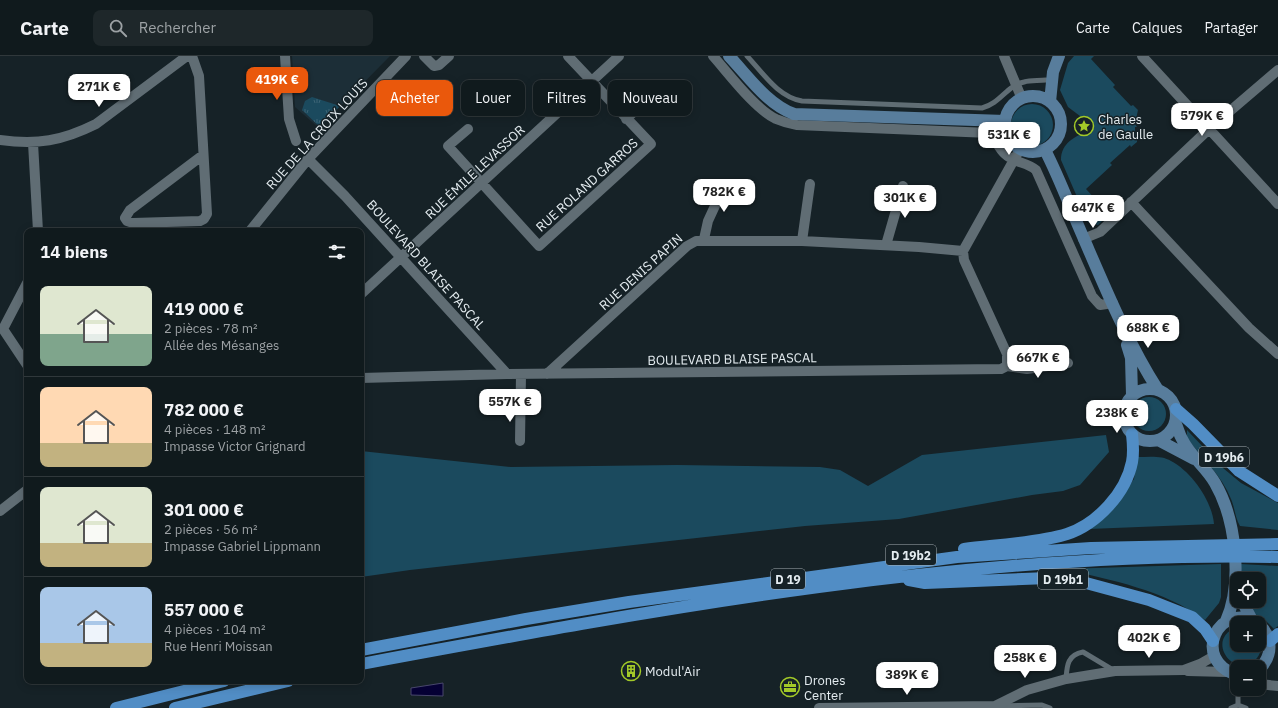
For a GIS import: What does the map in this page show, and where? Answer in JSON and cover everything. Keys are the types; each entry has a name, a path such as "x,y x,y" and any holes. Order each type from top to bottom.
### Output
{"main road":[{"path":"729,56 773,102 784,110 794,114 1005,121"},
{"path":"1036,96 1049,76 1059,56"},
{"path":"1049,76 1050,102"},
{"path":"1036,96 1050,102 1059,113 1061,127 1056,141 1045,150 1034,153 1020,149 1014,145 1007,135 1005,121 1010,108 1022,99 1036,96"},
{"path":"1045,150 1120,319 1143,366 1158,390"},
{"path":"1120,319 1131,358 1132,396"},
{"path":"1176,422 1172,430 1166,436 1158,440 1144,441 1132,434 1125,425 1124,411 1126,402 1140,390 1149,388 1158,390 1170,397 1176,409 1176,422 1182,439 1215,481 1229,514 1236,572"},
{"name":"D 19b6","path":"1176,409 1193,424 1239,471 1278,496"},
{"name":"D 19b2","path":"629,602 800,569 1034,540 1067,534 1099,516 1123,485 1132,463 1132,434"},
{"path":"1158,440 1197,460"},
{"name":"D 19","path":"364,649 526,619 629,602 957,557 1091,548 1220,544 1278,544"},
{"name":"D 19","path":"364,663 536,631 896,578 963,570 1094,560 1278,557"},
{"name":"D 19b1","path":"896,578 925,583 1048,578 1086,583 1149,600 1192,617 1205,629 1213,641"},
{"path":"1230,608 1226,621 1218,629 1213,641 1214,656 1219,665 1230,673"},
{"path":"1226,621 1230,620"},
{"path":"1266,662 1274,637"},
{"path":"116,708 212,684"},
{"path":"175,708 275,684"}],"street":[{"path":"0,140 33,143 60,139 96,124 187,56"},
{"path":"192,56 199,76 207,214 204,219 200,221 134,223 127,221 125,218 130,210 203,155"},
{"path":"285,56 289,119 296,141"},
{"name":"RUE DE LA CROIX LOUIS","path":"252,228 308,159 406,56"},
{"path":"424,56 434,66 439,65 449,56"},
{"name":"RUE ROLAND GARROS","path":"568,56 591,80"},
{"name":"RUE ÉMILE LEVASSOR","path":"593,80 619,56"},
{"path":"713,56 761,108 776,119 786,123 797,125 986,132 992,136 1005,154 1013,160 1031,166 1036,170 1092,296 1100,305 1113,303"},
{"path":"1004,56 1022,99"},
{"path":"1142,56 1278,204"},
{"path":"1084,239 1100,232 1209,129 1278,70"},
{"name":"RUE ROLAND GARROS","path":"481,184 539,246 650,144 600,90"},
{"name":"RUE ÉMILE LEVASSOR","path":"364,291 554,116"},
{"path":"626,119 629,116"},
{"path":"468,129 448,146 481,184"},
{"path":"33,143 38,228"},
{"path":"1007,366 1007,354 964,260 963,251 1020,149"},
{"name":"BOULEVARD BLAISE PASCAL","path":"308,159 507,374 877,371 1001,368 1007,366 1027,370 1068,362"},
{"path":"704,240 708,221 720,195 720,184"},
{"path":"802,241 810,184"},
{"path":"886,245 903,186"},
{"path":"1131,202 1249,328 1278,354"},
{"name":"RUE DENIS PAPIN","path":"547,374 687,246 696,241 802,241 886,245 963,251"},
{"path":"24,289 2,329 24,361"},
{"path":"364,378 507,374"},
{"path":"520,441 521,374"},
{"path":"0,511 24,492"},
{"path":"1184,670 1200,664 1214,656"},
{"path":"819,708 995,706 1027,690 1066,680 1115,671 1184,670 1230,674"},
{"path":"1266,685 1278,686"}],"lane":[{"path":"747,56 780,91 791,98 802,102 982,108 993,105 1016,85 1049,76"},
{"path":"1066,680 1067,664 1075,653 1083,652 1115,671"},
{"path":"1238,696 1238,705"},
{"path":"1231,708 1238,705 1246,708"},
{"path":"995,706 1042,706 1050,708"}],"shaded area":[{"path":"292,56 390,56 319,128 295,107"},
{"path":"443,683 443,696 411,695 411,688"}],"green space":[{"path":"1074,56 1094,56 1091,59 1115,85 1113,87 1131,106 1133,105 1138,110 1135,124 1137,127 1135,127 1135,132 1137,133 1137,142 1131,147 1130,145 1110,163 1112,165 1086,189 1109,214 1098,225 1088,222 1061,160 1063,149 1066,145 1074,138 1089,131 1088,122 1068,107 1060,90 1068,63"},
{"path":"312,97 340,106 320,127 302,110 305,101"},
{"path":"1032,104 1047,110 1053,125 1047,140 1032,146 1017,140 1011,125 1017,110"},
{"path":"1149,397 1161,402 1166,414 1161,426 1149,431 1137,426 1132,414 1137,402"},
{"path":"1187,430 1223,468 1241,483 1278,503 1278,530 1240,526 1227,491 1217,475 1187,438"},
{"path":"1106,435 1109,452 1080,485 1063,491 1032,495 899,519 805,526 410,570 364,577 364,451 511,467 677,465 820,467 840,470 868,486 922,455"},
{"path":"1137,457 1167,459 1186,472 1200,488 1205,497 1214,524 1089,529 1123,494 1134,479"},
{"path":"1221,564 1221,597 1219,603 1205,620 1172,601 1137,587 1064,569"},
{"path":"1240,564 1278,566 1278,626 1274,629 1266,621 1266,616 1254,614 1251,608 1266,608 1266,572 1242,572"},
{"path":"1230,631 1230,652 1260,652 1257,658 1254,660 1230,660 1226,656 1223,649 1223,641 1227,633"}],"place":[{"name":"Charles de Gaulle","path":"1084,126"},
{"name":"Modul'Air","path":"631,671"},
{"name":"Drones Center","path":"790,687"}]}
